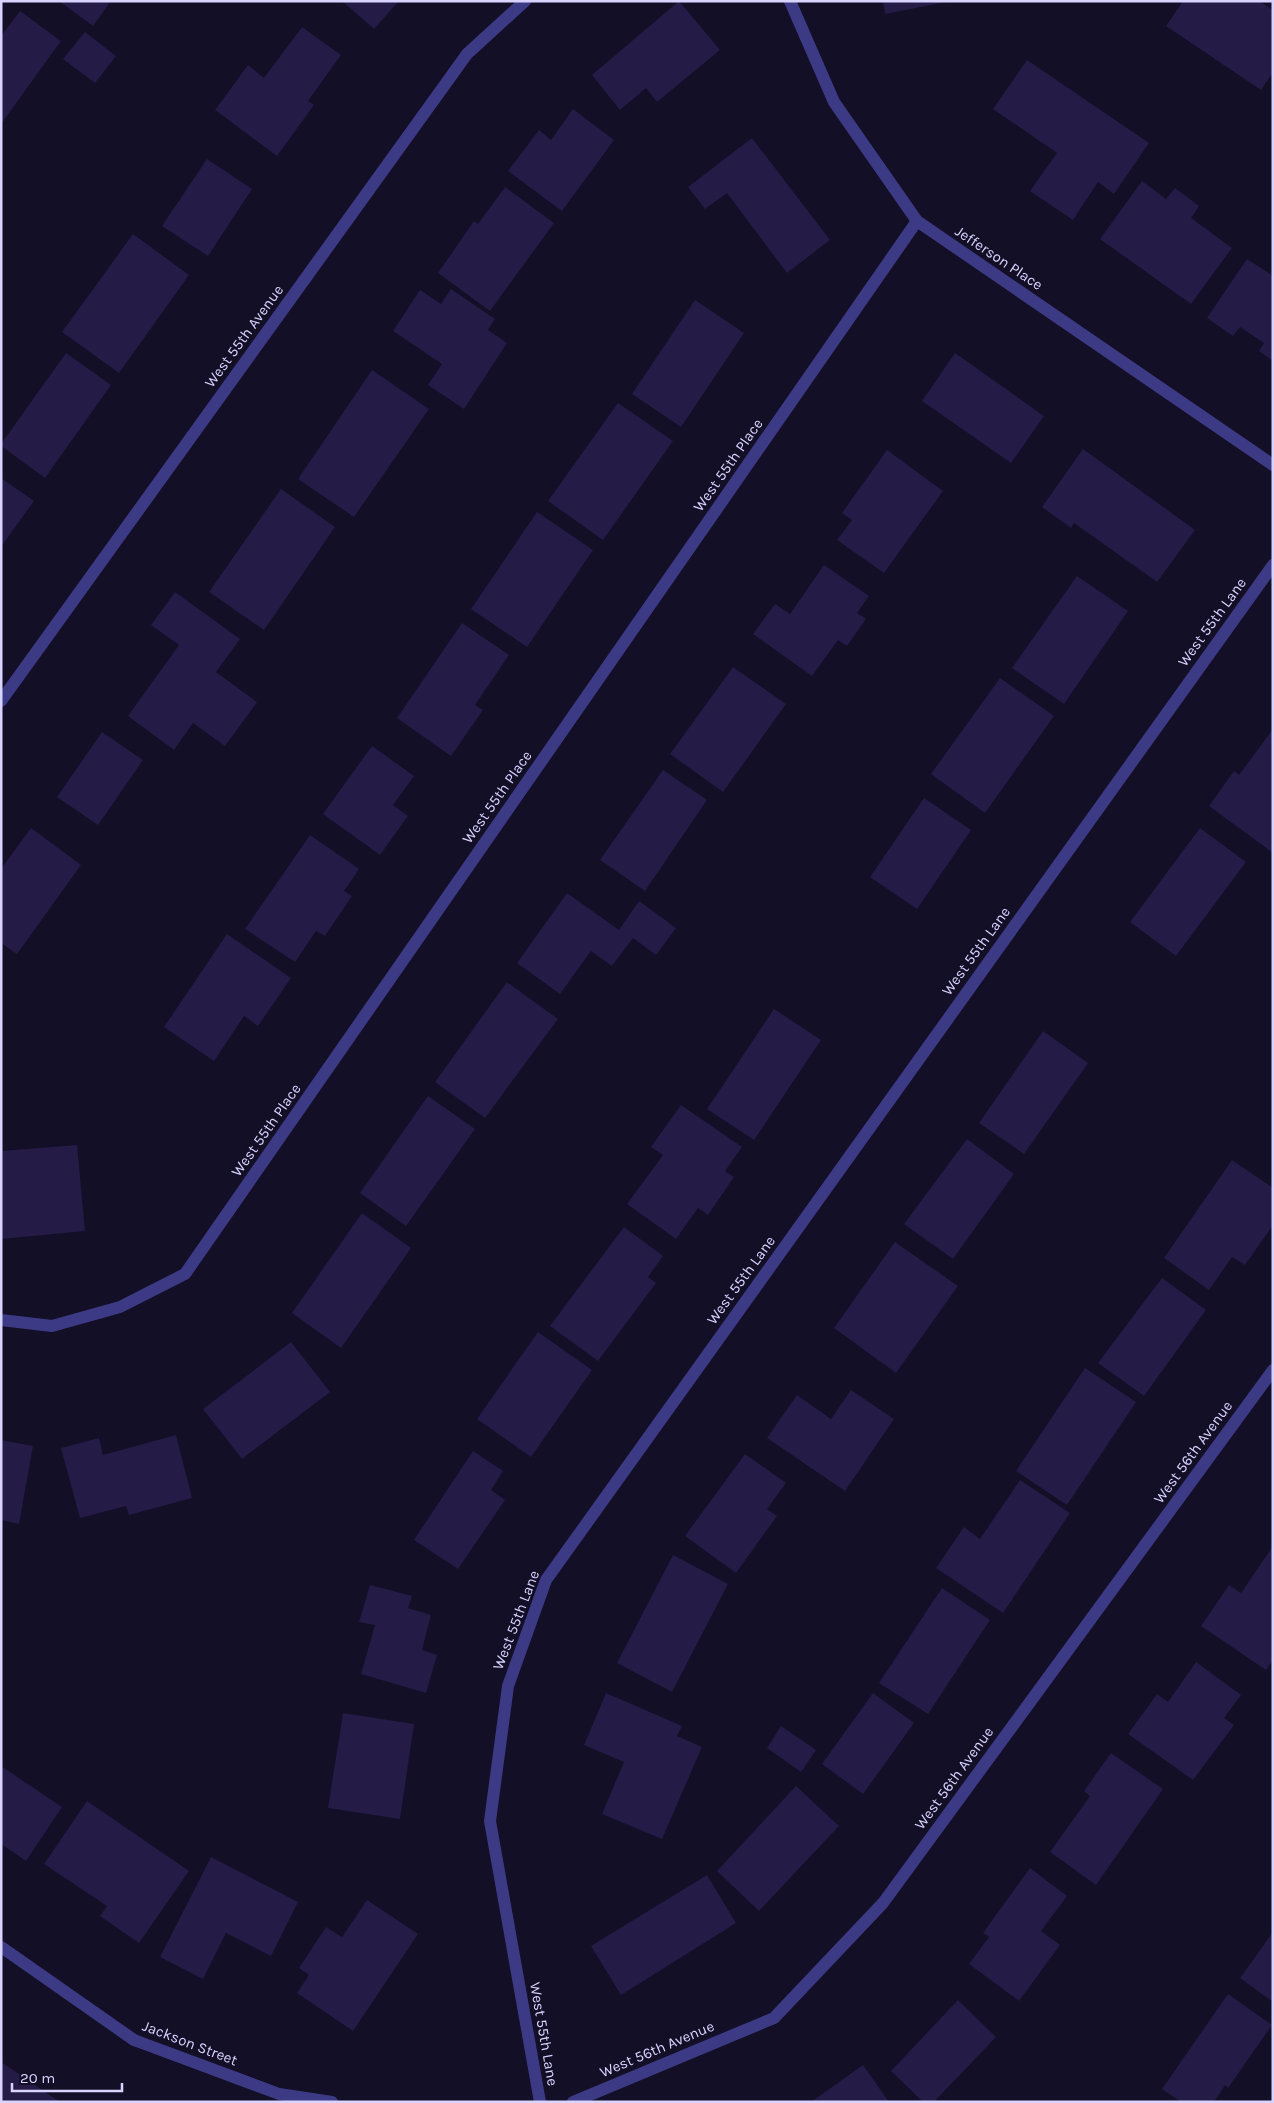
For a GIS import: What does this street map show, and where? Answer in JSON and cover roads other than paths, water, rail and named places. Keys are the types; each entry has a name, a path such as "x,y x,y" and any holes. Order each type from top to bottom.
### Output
{"street":[{"name":"West 55th Avenue","path":"1,701 467,54 525,1"},
{"name":"Jefferson Place","path":"790,1 834,102 917,221 1273,465"},
{"name":"West 55th Place","path":"1,1320 52,1326 120,1307 185,1274 917,221"},
{"name":"West 55th Lane","path":"540,2102 490,1821 508,1686 546,1580 1273,565"},
{"name":"West 56th Avenue","path":"573,2102 774,2018 883,1902 1273,1370"},
{"name":"Jackson Street","path":"1,1947 134,2040 279,2094 332,2102"}]}
